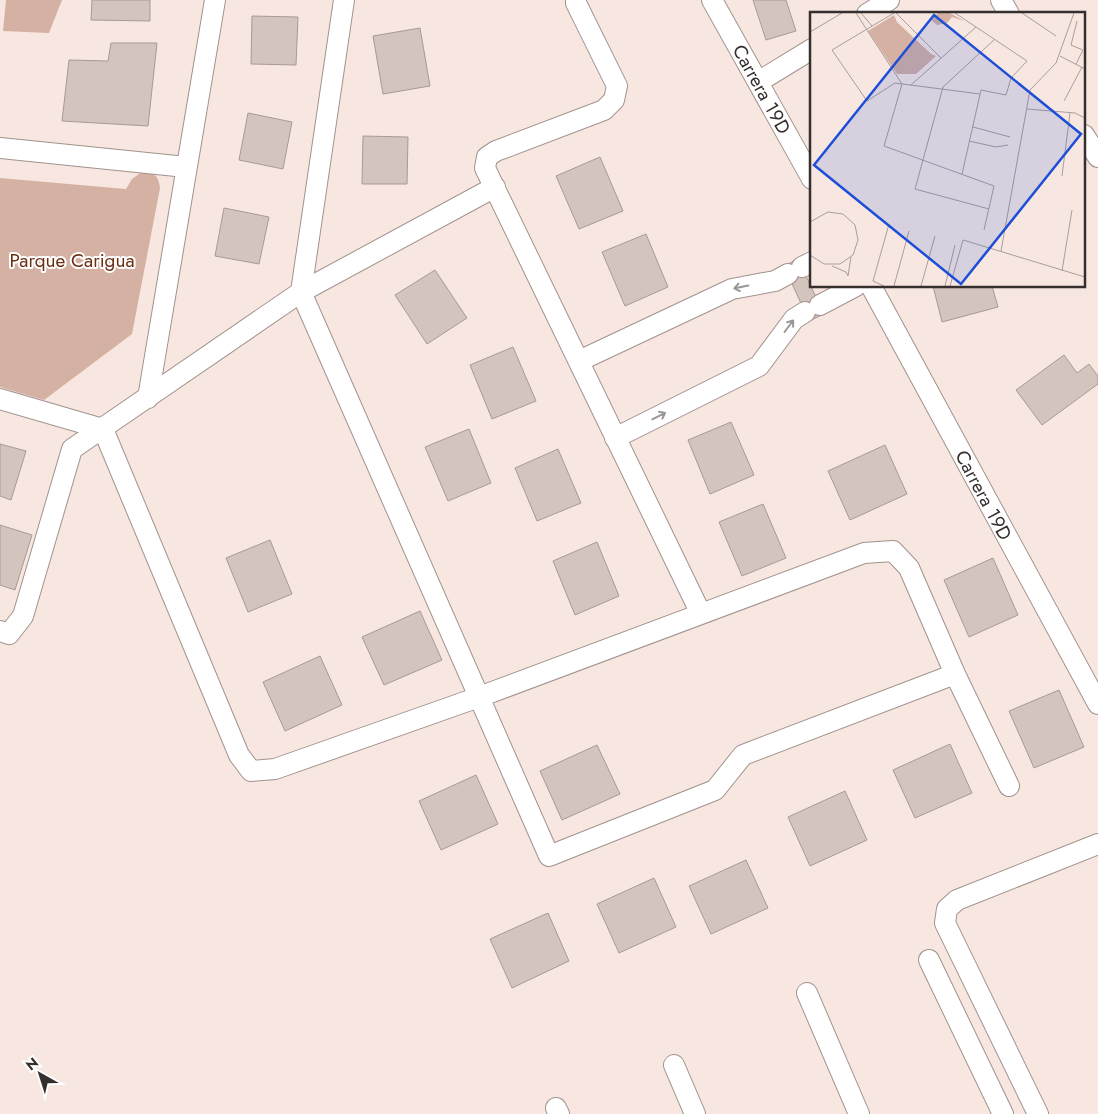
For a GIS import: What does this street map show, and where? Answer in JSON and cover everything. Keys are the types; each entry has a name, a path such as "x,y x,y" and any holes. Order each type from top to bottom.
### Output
{"street":[{"path":"148,398 215,0"},
{"path":"344,0 301,292 549,856 715,790 743,755 955,674"},
{"path":"576,0 617,86 614,100 604,110 496,151 487,157 485,168 700,614"},
{"name":"Carrera 19D","path":"712,0 810,175"},
{"path":"870,12 889,0"},
{"path":"1001,0 1008,12"},
{"path":"758,82 810,50"},
{"path":"1086,138 1098,157"},
{"path":"0,148 186,167"},
{"path":"0,631 9,634 23,616 72,449 301,292 495,186"},
{"path":"579,361 732,289 775,281 800,268"},
{"path":"616,438 759,366 794,319 852,288"},
{"name":"Carrera 19D","path":"872,288 1098,704"},
{"path":"0,399 103,429"},
{"path":"103,429 239,755 251,771 274,769 479,696 864,553 893,551 909,568 955,674 1009,786"},
{"path":"1038,1114 946,922 947,909 957,900 1098,844"},
{"path":"929,960 1003,1114"},
{"path":"807,993 859,1114"},
{"path":"674,1065 695,1114"}],"green space":[{"path":"6,0 62,0 49,33 3,31"},
{"name":"Parque Carigua","path":"143,171 155,175 160,188 132,334 44,400 0,387 0,178 126,189 132,179"}],"building":[{"path":"92,0 150,0 150,21 91,20"},
{"path":"753,0 786,0 796,31 766,40"},
{"path":"252,16 298,17 296,65 251,64"},
{"path":"420,28 430,86 383,94 373,36"},
{"path":"111,43 157,43 148,126 62,121 69,60 108,61"},
{"path":"248,113 292,122 283,169 239,160"},
{"path":"363,136 408,137 407,184 362,184"},
{"path":"600,157 623,211 579,229 556,176"},
{"path":"224,208 269,217 259,264 215,256"},
{"path":"646,234 668,287 625,306 602,252"},
{"path":"798,259 810,288 812,288 824,314 809,321 784,266"},
{"path":"435,270 467,318 427,344 395,295"},
{"path":"934,288 993,288 998,307 942,322"},
{"path":"513,347 536,401 492,419 470,365"},
{"path":"1064,355 1077,373 1089,364 1098,376 1098,384 1042,425 1016,390"},
{"path":"731,422 754,475 710,494 688,440"},
{"path":"469,429 491,483 448,501 425,447"},
{"path":"0,444 26,451 11,500 0,496"},
{"path":"885,445 907,494 850,520 828,471"},
{"path":"558,449 581,503 537,521 515,468"},
{"path":"763,504 786,558 742,576 719,522"},
{"path":"0,525 32,535 15,590 0,585"},
{"path":"270,540 292,594 248,612 226,558"},
{"path":"597,542 619,596 575,615 553,561"},
{"path":"993,558 1018,615 969,637 944,580"},
{"path":"420,611 442,660 384,685 362,637"},
{"path":"320,656 342,705 285,731 263,682"},
{"path":"1059,690 1084,747 1034,768 1009,711"},
{"path":"950,744 972,793 915,818 893,770"},
{"path":"597,745 620,794 562,820 540,771"},
{"path":"476,775 498,824 441,850 419,801"},
{"path":"845,791 867,840 810,866 788,817"},
{"path":"746,860 768,908 711,934 689,886"},
{"path":"654,878 676,927 619,953 597,904"},
{"path":"548,913 569,961 512,988 490,939"}]}
